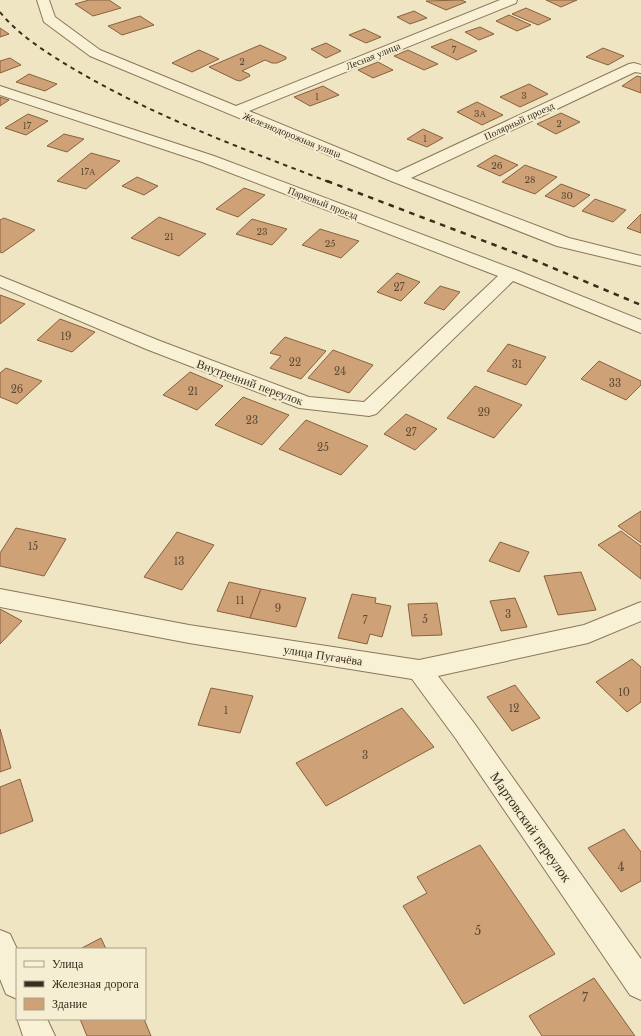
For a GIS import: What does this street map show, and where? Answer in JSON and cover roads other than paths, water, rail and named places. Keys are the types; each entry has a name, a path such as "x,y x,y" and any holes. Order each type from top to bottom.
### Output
{"street":[{"name":"Железнодорожная улица","path":"43,0 48,19 95,53 397,178 563,242 641,261"},
{"name":"Лесная улица","path":"235,112 511,0"},
{"name":"Полярный проезд","path":"397,178 634,66 641,69"},
{"name":"Парковый проезд","path":"0,90 208,159 510,274 641,327"},
{"name":"Внутренний переулок","path":"0,280 153,346 306,403 369,409 510,274"},
{"name":"улица Пугачёва","path":"0,598 189,634 419,670 588,634 641,610"},
{"name":"Мартовский переулок","path":"419,670 465,731 641,985"},
{"path":"0,944 16,982"},
{"path":"32,1020 39,1036"}],"railway":[{"path":"0,12 15,28 33,43 62,62 103,85 198,130 329,182"},
{"path":"327,181 534,260 641,305"}]}
